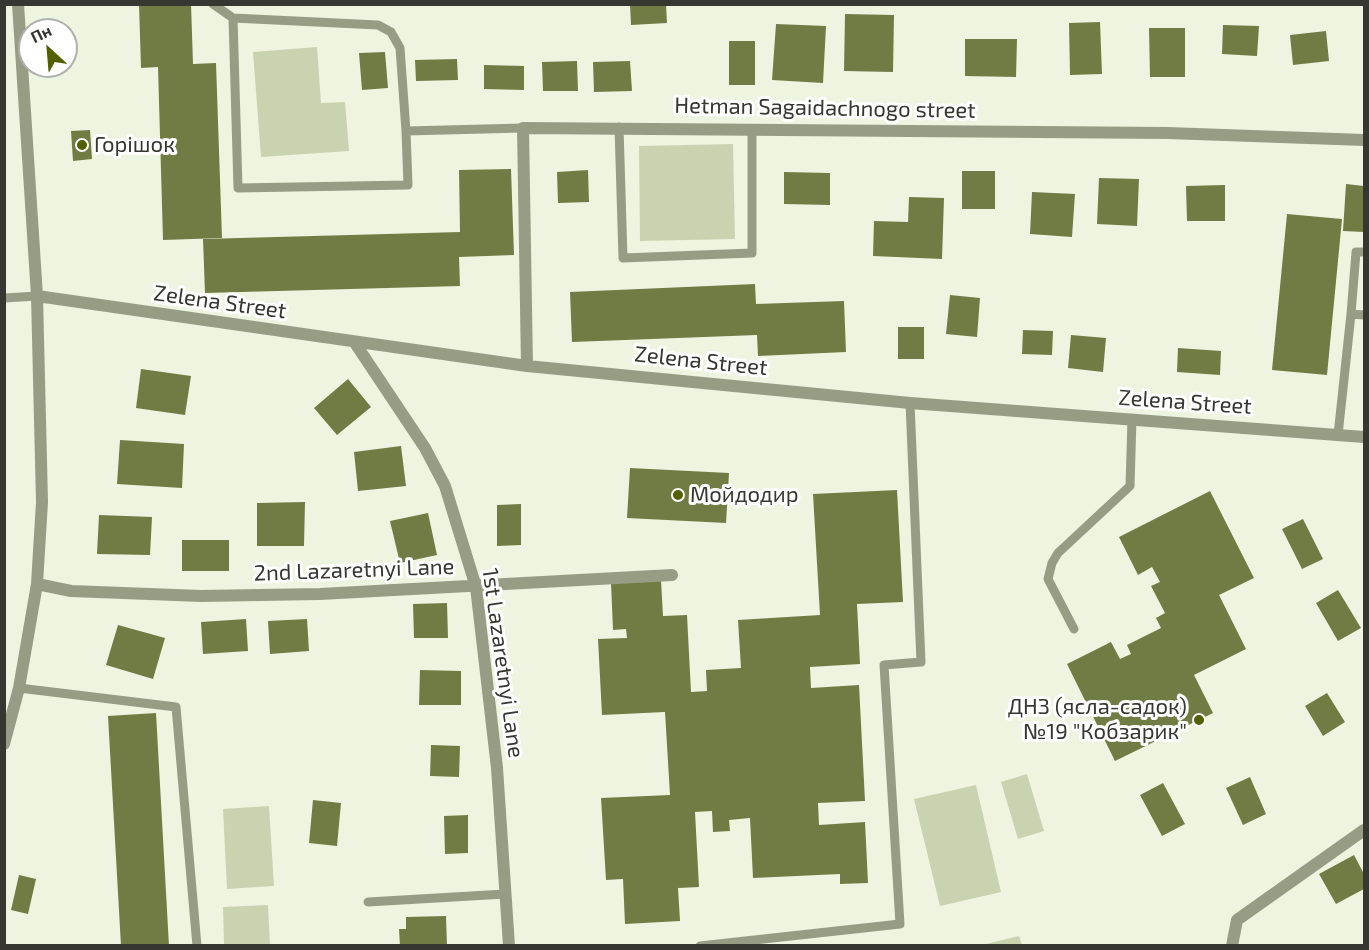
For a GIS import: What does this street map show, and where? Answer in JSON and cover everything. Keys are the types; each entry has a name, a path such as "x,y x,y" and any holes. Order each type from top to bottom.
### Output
{"street":[{"path":"5,738 19,688 37,584 42,502 37,296 18,4"},
{"path":"523,128 527,366"},
{"name":"Hetman Sagaidachnogo street","path":"523,128 1168,133 1365,140"},
{"name":"Zelena Street","path":"37,296 527,366 910,404 1365,437"},
{"name":"1st Lazaretnyi Lane","path":"355,343 425,448 445,486 476,587 497,768 509,945"},
{"name":"2nd Lazaretnyi Lane","path":"37,584 71,591 201,596 476,587 672,575"},
{"path":"1232,945 1237,920 1365,830"}],"lane":[{"path":"213,4 233,18 378,25 392,32 400,48 408,185 238,188 233,18"},
{"path":"619,127 623,258 752,254 752,129"},
{"path":"406,130 523,128"},
{"path":"1338,435 1356,252 1365,252"},
{"path":"4,298 37,296"},
{"path":"1351,314 1365,315"},
{"path":"700,945 900,924 884,665 921,662 910,404"},
{"path":"1074,629 1048,579 1052,563 1058,553 1130,486 1132,419"},
{"path":"19,688 176,706 197,945"},
{"path":"368,902 505,894"}],"green space":[{"path":"317,47 321,103 345,102 349,151 261,157 253,52"},
{"path":"733,144 735,239 640,241 639,146"},
{"path":"1027,774 1044,831 1018,839 1001,782"},
{"path":"976,785 1001,892 940,906 914,799"},
{"path":"269,806 274,886 227,889 223,809"},
{"path":"268,905 270,945 224,945 223,907"},
{"path":"1019,936 1022,945 982,945"}],"building":[{"path":"139,4 191,4 193,64 216,63 222,238 163,240 158,67 141,68"},
{"path":"630,4 666,4 667,23 631,25"},
{"path":"845,14 894,15 893,72 844,71"},
{"path":"1100,22 1102,74 1070,75 1069,23"},
{"path":"776,24 826,26 823,83 772,80"},
{"path":"1223,25 1259,26 1257,56 1222,54"},
{"path":"1149,28 1185,28 1185,77 1150,77"},
{"path":"1326,31 1329,61 1293,65 1290,35"},
{"path":"965,39 1017,39 1016,77 965,76"},
{"path":"729,41 755,41 755,85 729,85"},
{"path":"385,52 388,88 362,90 359,53"},
{"path":"457,59 458,80 416,81 415,60"},
{"path":"577,61 578,91 543,91 542,62"},
{"path":"630,61 632,91 594,92 593,62"},
{"path":"484,65 524,66 524,90 484,89"},
{"name":"Горішок","path":"90,130 92,159 73,161 71,131"},
{"path":"511,169 514,255 459,257 460,286 205,293 203,239 460,232 459,170"},
{"path":"588,170 589,202 558,203 557,172"},
{"path":"962,171 995,171 995,209 962,209"},
{"path":"784,172 830,173 830,205 784,204"},
{"path":"1099,178 1139,179 1137,226 1097,224"},
{"path":"1346,184 1364,186 1364,232 1343,231"},
{"path":"1225,185 1225,221 1187,221 1186,186"},
{"path":"1032,192 1075,194 1072,237 1030,234"},
{"path":"909,197 944,198 942,259 873,256 874,221 908,222"},
{"path":"1287,214 1342,219 1327,375 1272,370"},
{"path":"755,284 756,304 844,301 846,352 758,356 757,335 572,342 570,292"},
{"path":"950,295 980,298 977,337 946,334"},
{"path":"898,327 924,327 924,359 898,359"},
{"path":"1023,330 1053,331 1052,355 1022,354"},
{"path":"1071,335 1106,338 1103,372 1068,368"},
{"path":"1178,348 1221,351 1220,375 1177,372"},
{"path":"141,369 191,376 185,415 136,408"},
{"path":"348,379 371,407 337,435 314,408"},
{"path":"120,440 184,444 182,488 117,484"},
{"path":"401,446 406,486 358,491 354,452"},
{"name":"Мойдодир","path":"630,468 729,473 726,523 627,518"},
{"path":"897,490 903,602 857,604 860,664 810,667 811,688 859,685 865,801 818,803 819,825 865,822 868,883 840,884 840,874 753,878 750,818 729,820 730,831 713,832 712,811 695,812 699,887 678,888 680,921 625,924 623,879 606,880 601,798 670,795 665,712 602,715 598,639 627,638 626,629 613,630 611,583 661,580 663,616 687,615 691,692 707,691 706,670 741,668 738,620 820,615 813,494"},
{"path":"1210,491 1254,578 1219,595 1246,649 1194,675 1213,713 1115,761 1067,664 1111,642 1120,659 1131,654 1127,645 1161,628 1156,618 1165,613 1151,586 1160,582 1152,567 1138,575 1119,537"},
{"path":"305,502 304,546 257,546 257,503"},
{"path":"521,504 521,545 497,546 497,505"},
{"path":"428,513 437,555 400,563 390,521"},
{"path":"99,515 152,517 150,555 97,554"},
{"path":"1303,519 1323,559 1302,569 1282,529"},
{"path":"182,540 229,540 229,571 182,571"},
{"path":"1338,590 1361,628 1338,641 1316,603"},
{"path":"447,603 448,638 414,638 413,604"},
{"path":"246,619 248,651 203,654 201,622"},
{"path":"307,619 309,651 270,654 268,621"},
{"path":"118,625 165,638 153,679 106,665"},
{"path":"420,670 461,671 461,705 419,705"},
{"path":"1327,693 1345,722 1323,736 1305,706"},
{"path":"156,713 169,946 121,946 108,716"},
{"path":"431,745 460,746 459,777 430,776"},
{"path":"1250,777 1266,814 1243,825 1226,788"},
{"path":"1163,783 1185,824 1162,836 1140,795"},
{"path":"313,800 341,803 337,846 309,843"},
{"path":"468,815 468,853 445,854 444,816"},
{"path":"1354,855 1364,874 1364,889 1336,904 1319,874"},
{"path":"19,875 36,879 28,914 11,910"},
{"path":"446,916 447,946 400,946 399,929 406,929 406,917"}],"place":[{"name":"Горішок","path":"82,145"},
{"name":"Мойдодир","path":"678,495"},
{"name":"ДНЗ (ясла-садок) №19 \"Кобзарик\"","path":"1199,720"}]}
